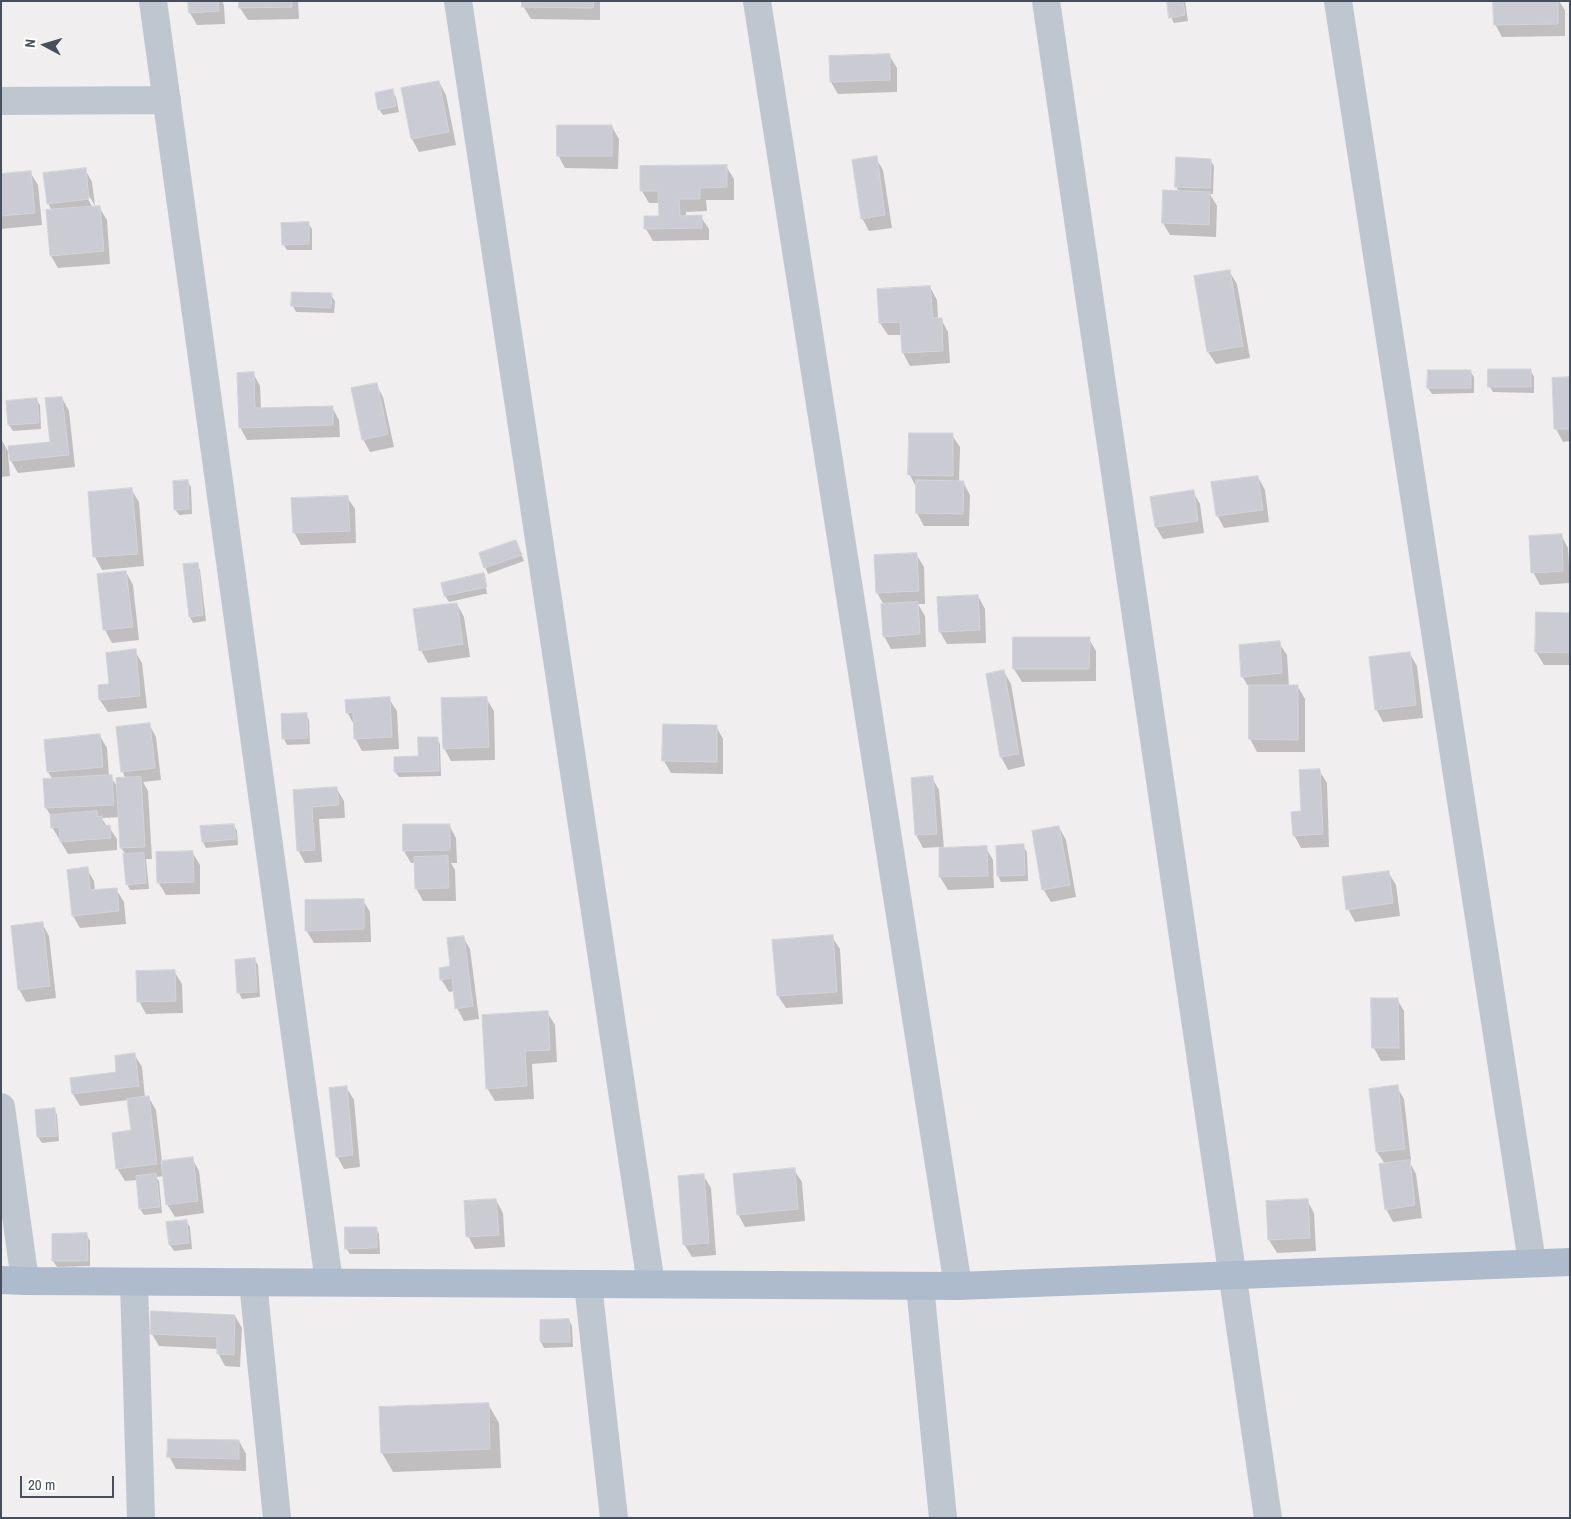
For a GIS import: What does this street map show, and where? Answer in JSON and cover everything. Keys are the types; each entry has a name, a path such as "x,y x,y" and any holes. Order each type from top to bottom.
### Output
{"main road":[{"path":"13,1281 958,1286 1570,1262"}],"street":[{"path":"153,1 328,1282"},
{"path":"458,1 651,1284"},
{"path":"757,1 958,1286"},
{"path":"1046,1 1268,1518"},
{"path":"1338,1 1532,1262"},
{"path":"1,101 167,100"},
{"path":"1,1107 13,1281"},
{"path":"134,1282 141,1518"},
{"path":"253,1282 277,1518"},
{"path":"588,1284 614,1518"},
{"path":"920,1286 943,1518"}],"building":[{"path":"188,1 218,1 219,11 189,13"},
{"path":"239,1 292,1 292,7 239,8"},
{"path":"522,1 594,1 593,8 522,7"},
{"path":"1167,1 1183,1 1185,15 1169,18"},
{"path":"1493,1 1558,1 1558,24 1494,25"},
{"path":"890,54 890,80 830,82 829,56"},
{"path":"439,81 449,132 411,139 401,88"},
{"path":"393,89 396,106 378,110 375,93"},
{"path":"557,125 612,125 612,156 557,156"},
{"path":"877,156 885,215 861,219 852,160"},
{"path":"1176,157 1211,159 1210,188 1175,187"},
{"path":"727,165 727,187 700,188 700,199 679,199 680,216 702,215 702,228 644,229 644,216 659,216 658,191 640,191 640,166"},
{"path":"86,168 89,199 47,204 43,173"},
{"path":"31,171 35,213 1,216 1,174"},
{"path":"1163,190 1210,192 1209,225 1162,223"},
{"path":"100,206 104,251 50,256 46,210"},
{"path":"309,222 309,244 282,245 281,223"},
{"path":"1230,270 1243,346 1207,352 1194,276"},
{"path":"930,286 933,318 942,318 943,351 902,353 900,322 879,323 877,289"},
{"path":"292,292 332,293 331,308 291,306"},
{"path":"1488,369 1531,369 1531,387 1488,387"},
{"path":"1428,370 1471,370 1471,388 1427,388"},
{"path":"254,372 255,408 333,406 333,425 239,428 237,373"},
{"path":"1570,377 1570,429 1554,429 1552,378"},
{"path":"377,383 388,434 362,440 351,388"},
{"path":"62,397 69,455 10,461 8,446 50,442 45,398"},
{"path":"37,398 39,423 8,425 6,401"},
{"path":"909,433 953,433 953,476 908,475"},
{"path":"1258,476 1263,510 1216,516 1211,482"},
{"path":"188,480 189,509 174,510 173,481"},
{"path":"916,480 964,481 963,514 916,513"},
{"path":"132,488 138,554 93,557 88,492"},
{"path":"1194,490 1198,521 1155,527 1150,497"},
{"path":"348,496 350,531 293,533 291,498"},
{"path":"1562,534 1563,571 1531,573 1529,536"},
{"path":"516,540 522,555 484,568 479,553"},
{"path":"917,553 919,591 876,593 874,555"},
{"path":"198,563 203,615 189,617 183,564"},
{"path":"126,571 133,627 103,630 97,574"},
{"path":"484,573 487,587 444,596 441,583"},
{"path":"978,595 980,630 939,632 937,597"},
{"path":"918,602 920,634 883,637 881,604"},
{"path":"457,603 463,644 419,651 413,609"},
{"path":"1536,612 1570,613 1570,653 1535,652"},
{"path":"1013,637 1090,637 1089,669 1013,669"},
{"path":"1280,641 1282,673 1241,677 1239,645"},
{"path":"136,649 140,696 99,700 98,685 109,684 106,653"},
{"path":"1410,652 1416,705 1375,710 1369,657"},
{"path":"1004,670 1019,754 1000,757 986,674"},
{"path":"1249,685 1298,685 1298,740 1249,739"},
{"path":"390,697 392,737 354,739 353,712 346,713 345,700"},
{"path":"487,697 489,747 443,749 441,698"},
{"path":"307,713 308,738 282,739 281,714"},
{"path":"150,723 155,768 121,772 116,727"},
{"path":"663,724 717,725 717,762 662,761"},
{"path":"100,734 103,767 47,772 44,740"},
{"path":"418,737 438,737 439,771 394,772 394,757 418,756"},
{"path":"1320,769 1323,834 1293,836 1291,812 1301,811 1299,770"},
{"path":"112,775 114,805 45,808 43,779"},
{"path":"933,776 937,834 915,835 911,778"},
{"path":"141,777 145,847 120,848 116,778"},
{"path":"337,787 339,805 312,807 315,850 297,851 293,790"},
{"path":"97,811 98,817 102,816 103,826 110,825 111,838 60,842 59,827 51,828 50,815"},
{"path":"234,824 236,839 202,842 200,826"},
{"path":"403,824 450,824 450,850 403,851"},
{"path":"1059,826 1070,885 1042,890 1032,831"},
{"path":"1024,844 1025,875 997,876 996,846"},
{"path":"987,846 988,876 939,877 939,848"},
{"path":"193,851 194,882 157,883 156,852"},
{"path":"144,853 146,883 126,885 123,854"},
{"path":"448,856 449,888 415,889 414,857"},
{"path":"88,867 90,890 117,888 119,911 72,916 67,870"},
{"path":"1389,871 1393,903 1346,910 1342,877"},
{"path":"364,899 364,929 305,931 305,900"},
{"path":"43,922 50,986 18,990 11,926"},
{"path":"833,935 837,992 777,996 772,940"},
{"path":"464,936 473,1006 455,1009 452,978 440,980 439,968 450,966 447,938"},
{"path":"255,958 257,992 237,993 235,960"},
{"path":"175,970 176,1001 137,1002 136,971"},
{"path":"1371,998 1398,998 1399,1048 1372,1048"},
{"path":"548,1011 550,1050 525,1051 527,1086 486,1089 482,1015"},
{"path":"135,1053 139,1086 72,1094 70,1078 116,1072 115,1056"},
{"path":"1398,1085 1405,1149 1376,1152 1369,1089"},
{"path":"347,1086 353,1155 336,1157 329,1088"},
{"path":"149,1096 157,1164 116,1169 112,1133 131,1130 127,1099"},
{"path":"55,1108 57,1136 37,1137 35,1110"},
{"path":"193,1157 198,1201 166,1205 161,1161"},
{"path":"1410,1160 1415,1205 1385,1210 1379,1164"},
{"path":"795,1168 798,1209 737,1215 733,1174"},
{"path":"156,1174 160,1207 139,1209 136,1176"},
{"path":"704,1174 709,1243 683,1245 678,1176"},
{"path":"496,1199 499,1235 466,1237 464,1201"},
{"path":"1308,1199 1310,1238 1268,1240 1266,1201"},
{"path":"187,1220 189,1243 169,1245 166,1222"},
{"path":"345,1227 377,1227 377,1248 345,1249"},
{"path":"87,1233 88,1261 52,1261 52,1234"},
{"path":"151,1311 235,1315 234,1355 217,1354 217,1337 150,1334"},
{"path":"569,1319 570,1342 540,1342 540,1320"},
{"path":"489,1403 490,1449 381,1453 379,1407"},
{"path":"168,1439 239,1440 239,1459 167,1457"}]}
